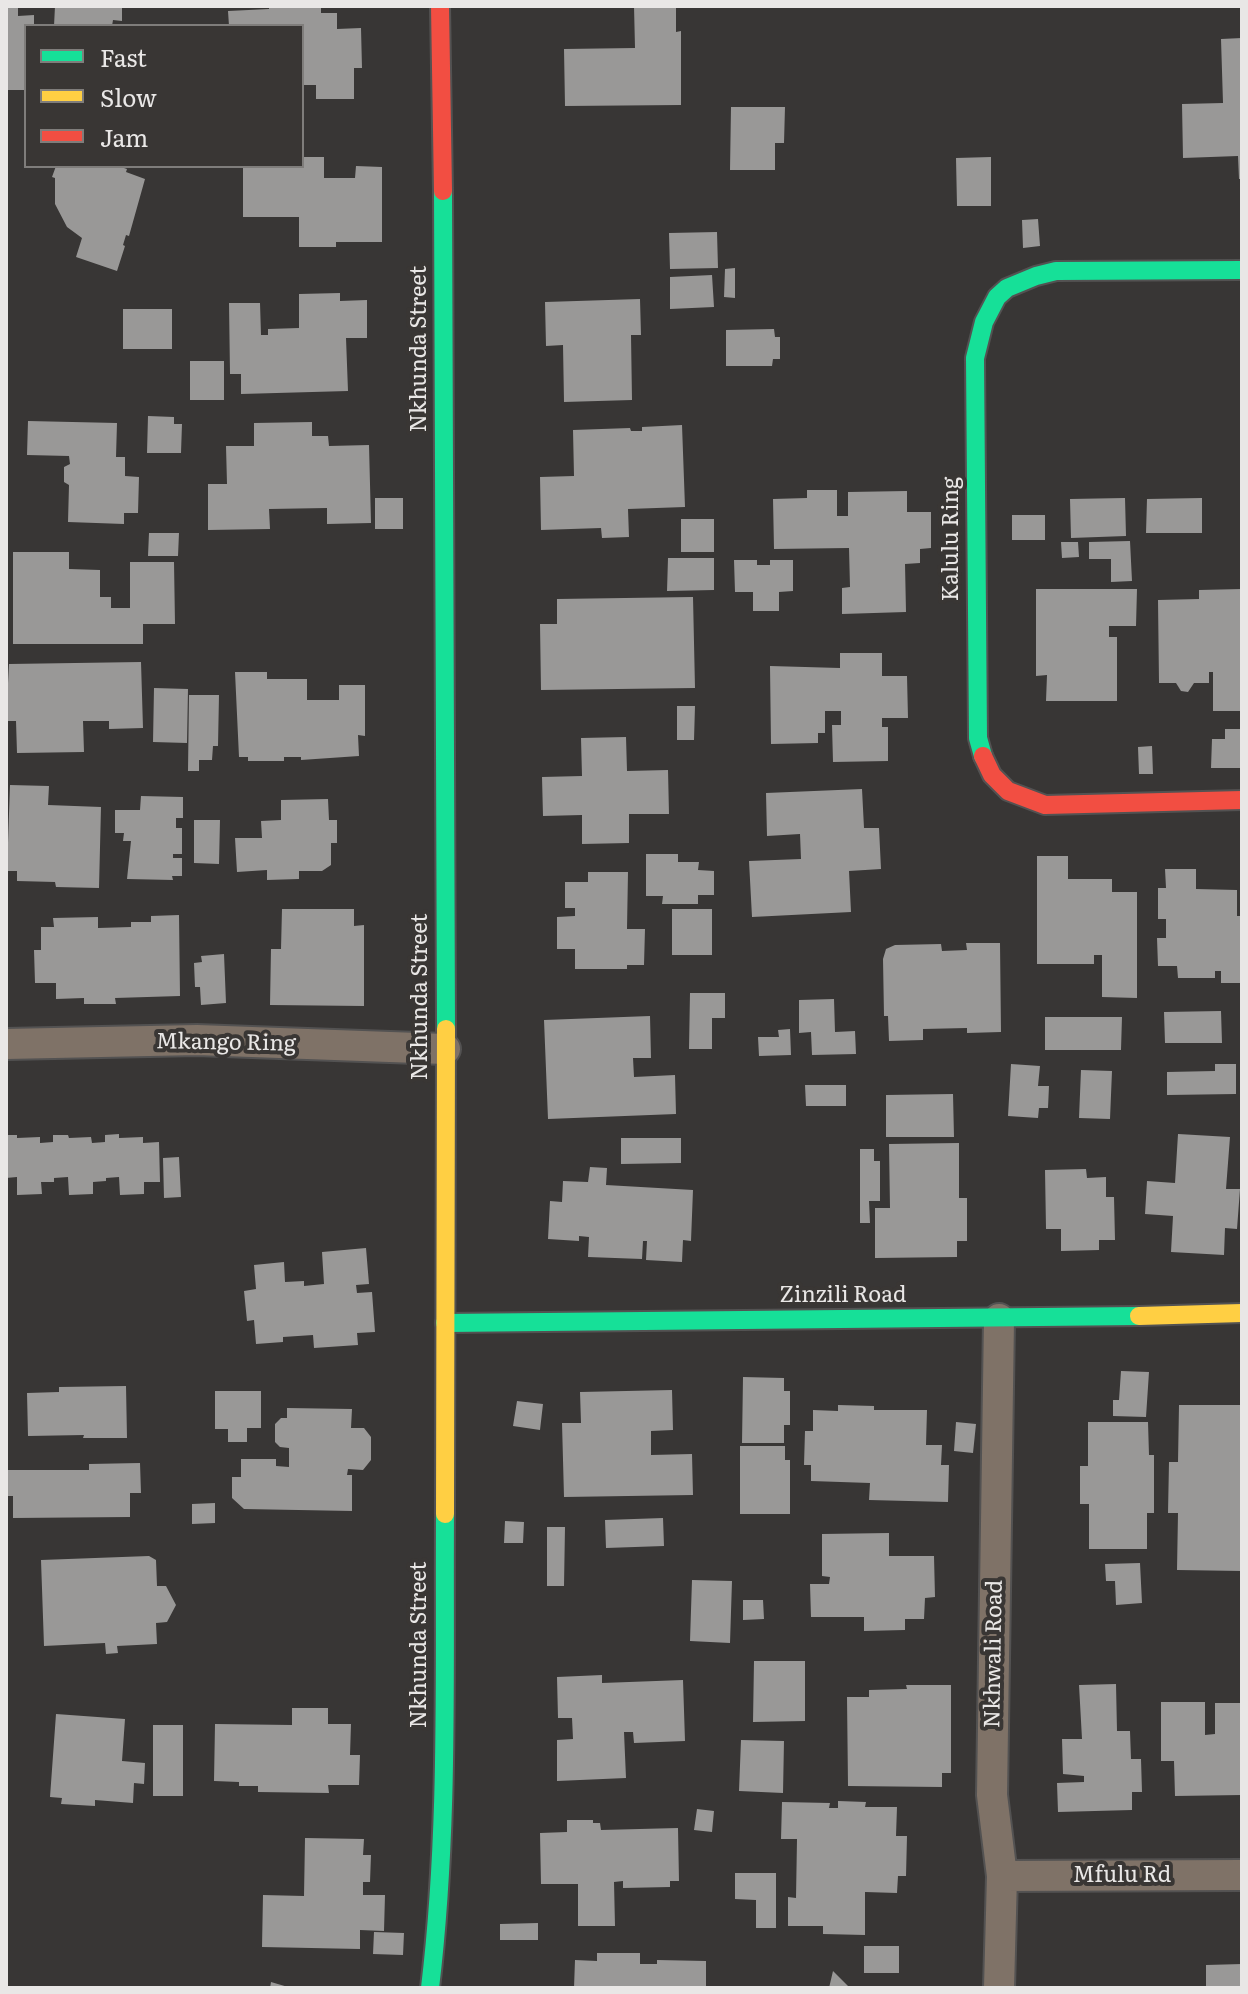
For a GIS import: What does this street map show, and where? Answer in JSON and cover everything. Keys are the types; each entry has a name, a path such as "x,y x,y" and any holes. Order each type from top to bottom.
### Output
{"street":[{"name":"Nkhunda Street","path":"430,1988 440,1907 444,1803 444,149 440,6"},
{"name":"Kalulu Ring","path":"1242,270 1056,271 1033,275 1011,283 997,297 986,314 975,358 978,738 983,759 993,776 1024,801 1045,805 1242,800"},
{"name":"Mkango Ring","path":"6,1044 197,1040 445,1049"},
{"name":"Zinzili Road","path":"445,1323 999,1319 1242,1313"},
{"name":"Nkhwali Road","path":"999,1319 992,1795 1002,1876 999,1988"},
{"name":"Mfulu Rd","path":"1002,1876 1242,1875"}],"building":[{"path":"6,6 18,6 18,16 34,15 34,24 24,24 24,90 6,90"},
{"path":"55,6 122,6 122,21 113,20 112,24 54,24"},
{"path":"269,6 321,6 321,13 337,13 337,29 361,28 362,68 354,68 354,99 316,99 316,85 304,85 304,24 229,24 228,11 269,9"},
{"path":"634,6 676,6 676,32 681,31 681,105 565,106 564,49 635,48"},
{"path":"1242,38 1242,179 1239,179 1238,156 1183,158 1182,104 1223,103 1221,39"},
{"path":"731,107 785,107 784,143 775,143 775,170 730,170"},
{"path":"304,157 324,157 324,178 355,178 356,166 382,167 382,242 336,242 336,247 299,247 299,217 243,217 243,168 304,168"},
{"path":"991,157 991,206 957,206 956,158"},
{"path":"55,168 124,168 126,172 145,179 117,271 76,257 82,238 67,227 55,204 55,178 52,177"},
{"path":"1038,219 1040,246 1023,248 1022,220"},
{"path":"717,232 718,268 670,269 669,233"},
{"path":"735,268 735,298 724,297 725,269"},
{"path":"712,275 714,307 670,309 670,277"},
{"path":"340,293 340,301 367,300 367,338 346,338 348,391 241,394 241,374 230,374 229,303 260,303 261,335 268,335 268,329 299,328 299,294"},
{"path":"640,299 641,335 631,335 632,400 564,402 563,345 546,346 545,302"},
{"path":"123,309 172,309 172,349 123,349"},
{"path":"774,329 775,337 780,337 780,359 773,359 772,366 726,366 726,330"},
{"path":"190,361 224,361 224,400 190,400"},
{"path":"148,416 174,417 174,424 182,424 181,453 147,453"},
{"path":"28,421 117,423 116,457 125,457 125,476 139,477 138,513 124,513 124,524 68,522 69,485 64,482 64,467 70,464 69,456 27,455"},
{"path":"312,422 312,436 328,436 329,446 369,445 371,523 327,524 327,508 269,509 270,529 208,530 208,484 227,484 226,446 254,446 254,423"},
{"path":"682,425 685,507 628,509 629,537 602,538 601,528 541,530 540,477 574,476 573,430 630,428 631,431 642,431 642,427"},
{"path":"807,490 837,490 837,516 848,516 848,492 907,491 907,512 931,512 931,548 920,549 920,563 905,564 906,612 842,614 842,588 850,587 849,548 774,549 773,499 807,498"},
{"path":"375,498 403,498 403,529 375,529"},
{"path":"1125,498 1126,536 1071,538 1070,499"},
{"path":"1202,498 1202,533 1146,533 1147,499"},
{"path":"1012,515 1045,515 1045,540 1012,540"},
{"path":"681,519 714,519 714,552 681,552"},
{"path":"149,533 179,533 178,556 148,556"},
{"path":"1130,541 1132,581 1111,582 1111,559 1089,559 1089,542"},
{"path":"1061,542 1078,542 1079,557 1062,558"},
{"path":"13,552 69,552 69,569 100,570 100,597 111,597 111,608 130,608 130,562 174,562 175,624 143,624 143,644 13,644"},
{"path":"668,558 714,558 714,590 667,591"},
{"path":"734,560 757,560 757,565 770,565 770,560 793,560 793,591 779,592 779,611 753,611 753,592 735,592"},
{"path":"1036,589 1137,589 1136,626 1109,626 1109,637 1117,637 1117,701 1046,701 1047,675 1036,676"},
{"path":"1242,589 1242,711 1213,711 1213,672 1209,672 1209,683 1194,683 1188,692 1181,691 1176,683 1159,683 1158,600 1199,599 1199,590"},
{"path":"693,597 695,688 541,690 540,624 557,624 557,599"},
{"path":"840,653 882,653 882,676 907,676 908,718 882,718 882,727 888,727 888,761 833,762 832,725 841,725 841,711 825,711 825,733 818,733 818,743 771,744 770,666 840,668"},
{"path":"141,662 143,728 109,729 109,721 83,721 84,752 17,753 16,721 6,721 9,664"},
{"path":"235,672 267,672 267,679 307,679 307,700 339,700 339,685 365,685 365,736 358,735 359,756 301,760 301,757 284,757 284,761 248,761 248,757 239,757"},
{"path":"154,688 188,689 187,743 153,742"},
{"path":"189,695 219,695 218,746 213,746 212,760 199,760 199,771 188,771"},
{"path":"677,706 695,706 694,740 677,740"},
{"path":"1225,729 1242,729 1242,768 1211,768 1212,739 1225,739"},
{"path":"626,737 627,771 668,770 669,814 629,814 629,843 582,844 582,815 543,816 542,777 582,776 581,738"},
{"path":"1152,746 1153,774 1139,774 1138,747"},
{"path":"10,785 49,786 48,805 101,807 99,888 56,887 55,882 17,881 17,871 7,871"},
{"path":"862,789 864,828 879,828 881,869 849,871 851,912 752,917 749,861 801,859 800,834 767,836 766,793"},
{"path":"141,796 183,797 183,818 176,818 176,828 182,828 182,854 173,854 173,858 182,858 182,876 172,876 173,880 127,879 131,841 123,841 124,833 115,833 115,810 140,810"},
{"path":"328,799 329,820 337,820 337,843 331,843 331,865 322,871 299,871 299,879 267,880 267,870 237,872 235,838 262,838 261,821 281,820 281,800"},
{"path":"194,820 220,820 219,864 194,863"},
{"path":"646,854 678,854 678,862 699,862 698,870 714,871 714,895 698,895 698,904 662,904 663,896 646,896"},
{"path":"1037,856 1068,856 1068,879 1112,879 1112,892 1137,892 1137,998 1102,997 1102,955 1094,955 1094,964 1037,964"},
{"path":"1165,869 1196,869 1196,889 1237,890 1237,916 1242,916 1242,983 1221,983 1221,971 1215,971 1215,978 1178,978 1177,966 1158,966 1157,938 1166,938 1166,919 1158,919 1158,888 1166,888"},
{"path":"588,872 628,872 627,929 645,929 644,965 627,965 627,969 575,969 575,949 557,949 557,917 575,916 575,908 565,908 565,882 588,882"},
{"path":"282,909 354,909 354,926 364,925 364,1006 270,1005 271,949 281,949"},
{"path":"672,909 712,909 712,955 672,955"},
{"path":"179,915 180,996 115,998 116,1004 84,1004 84,998 56,999 56,983 35,983 34,950 41,950 41,927 54,927 53,918 98,917 98,928 131,927 131,922 151,922 151,916"},
{"path":"966,943 1000,943 1001,1032 967,1033 967,1028 923,1029 923,1040 889,1041 888,1016 884,1016 883,959 886,949 895,945 941,944 942,951 967,950"},
{"path":"224,954 226,1003 201,1005 200,987 195,987 194,963 202,962 201,956"},
{"path":"690,993 725,993 725,1018 712,1018 712,1049 689,1049"},
{"path":"834,999 835,1032 855,1031 856,1054 812,1055 811,1032 799,1033 799,1000"},
{"path":"1221,1011 1222,1043 1165,1043 1164,1012"},
{"path":"650,1016 651,1058 633,1058 634,1077 675,1075 676,1114 548,1119 544,1020"},
{"path":"1045,1017 1122,1017 1121,1050 1045,1050"},
{"path":"790,1029 791,1055 759,1056 758,1037 779,1037 778,1030"},
{"path":"1011,1064 1040,1066 1038,1086 1049,1086 1048,1108 1039,1108 1038,1118 1008,1116"},
{"path":"1215,1064 1236,1064 1236,1094 1167,1095 1167,1072 1215,1071"},
{"path":"1081,1070 1112,1071 1110,1119 1079,1118"},
{"path":"805,1085 846,1085 846,1106 806,1106"},
{"path":"953,1094 954,1137 886,1137 886,1095"},
{"path":"119,1134 119,1138 143,1137 143,1143 159,1142 160,1182 144,1182 144,1194 120,1195 119,1177 93,1182 93,1194 69,1195 68,1177 41,1182 42,1194 17,1195 17,1177 6,1178 6,1135 40,1137 40,1143 53,1142 53,1135 91,1137 92,1143 105,1142 105,1135"},
{"path":"1178,1134 1230,1137 1226,1189 1240,1189 1237,1229 1225,1228 1224,1255 1171,1252 1173,1216 1145,1214 1147,1181 1175,1183"},
{"path":"621,1138 681,1138 681,1163 621,1164"},
{"path":"959,1143 959,1198 967,1198 967,1241 957,1241 957,1257 875,1258 875,1208 890,1208 889,1144"},
{"path":"860,1149 874,1149 874,1161 880,1161 880,1201 869,1201 870,1223 860,1223"},
{"path":"179,1157 181,1197 164,1198 163,1158"},
{"path":"590,1167 607,1168 606,1185 693,1190 691,1241 683,1240 682,1262 646,1260 647,1241 643,1241 642,1259 588,1257 589,1237 579,1236 579,1241 548,1239 550,1201 562,1202 563,1181 588,1182"},
{"path":"1086,1169 1087,1178 1106,1177 1106,1197 1114,1197 1115,1240 1099,1240 1099,1250 1061,1251 1061,1229 1046,1229 1045,1170"},
{"path":"366,1248 369,1284 356,1285 357,1293 372,1292 375,1332 357,1333 358,1345 314,1348 313,1335 283,1337 283,1342 256,1344 254,1320 247,1321 244,1291 256,1289 254,1265 284,1262 285,1282 304,1281 304,1286 324,1284 322,1252"},
{"path":"1121,1371 1149,1372 1146,1417 1113,1416 1113,1400 1119,1400"},
{"path":"743,1377 784,1378 784,1391 790,1391 790,1425 784,1425 784,1443 742,1443"},
{"path":"126,1386 127,1438 28,1436 27,1393 59,1392 59,1387"},
{"path":"672,1390 673,1430 651,1431 651,1455 692,1454 693,1495 564,1497 562,1423 581,1423 580,1392"},
{"path":"215,1391 261,1391 261,1428 247,1428 247,1442 228,1442 228,1429 215,1429"},
{"path":"517,1401 543,1404 540,1430 513,1426"},
{"path":"838,1405 874,1406 874,1410 927,1410 926,1445 942,1445 941,1465 949,1465 948,1502 869,1500 870,1483 811,1481 811,1465 804,1465 805,1431 813,1431 813,1410 838,1411"},
{"path":"1179,1405 1242,1405 1242,1571 1177,1570 1178,1513 1168,1513 1169,1462 1178,1462"},
{"path":"287,1408 352,1409 351,1428 364,1428 371,1437 371,1460 363,1470 348,1469 347,1475 352,1475 352,1511 244,1509 232,1498 232,1477 241,1477 241,1459 276,1459 276,1466 289,1467 289,1448 280,1447 275,1442 275,1424 281,1418 287,1418"},
{"path":"956,1422 976,1424 973,1453 954,1451"},
{"path":"1088,1422 1148,1422 1149,1455 1154,1455 1154,1513 1147,1513 1147,1549 1089,1549 1089,1504 1080,1504 1080,1466 1088,1466"},
{"path":"740,1446 785,1446 785,1460 790,1460 790,1514 740,1514"},
{"path":"140,1463 141,1493 130,1493 130,1517 13,1518 13,1496 6,1496 6,1470 89,1470 89,1464"},
{"path":"215,1503 215,1523 192,1524 192,1504"},
{"path":"663,1518 664,1546 606,1548 605,1520"},
{"path":"505,1521 524,1522 523,1543 504,1543"},
{"path":"547,1527 565,1527 564,1586 547,1586"},
{"path":"889,1533 889,1556 934,1556 935,1597 925,1598 924,1619 905,1619 905,1630 864,1631 864,1617 811,1617 810,1584 829,1584 830,1577 822,1576 822,1534"},
{"path":"149,1556 156,1560 157,1586 166,1586 176,1605 167,1622 156,1623 157,1644 117,1646 118,1653 106,1654 105,1643 44,1646 41,1560"},
{"path":"1140,1563 1142,1603 1116,1605 1115,1581 1106,1581 1105,1564"},
{"path":"692,1580 732,1581 730,1643 690,1641"},
{"path":"743,1600 763,1600 764,1619 743,1620"},
{"path":"754,1661 805,1661 805,1721 753,1722"},
{"path":"602,1675 602,1683 683,1680 685,1741 634,1743 633,1732 624,1732 626,1778 557,1781 557,1740 573,1739 572,1718 558,1718 557,1677"},
{"path":"1116,1684 1117,1731 1130,1731 1131,1759 1141,1759 1142,1792 1132,1792 1132,1810 1058,1812 1057,1783 1084,1782 1084,1776 1063,1774 1062,1739 1082,1739 1079,1685"},
{"path":"906,1685 951,1685 951,1773 942,1773 942,1787 848,1786 847,1697 869,1697 869,1690 907,1689"},
{"path":"1161,1702 1205,1702 1205,1735 1215,1734 1215,1703 1242,1703 1242,1795 1175,1796 1174,1761 1161,1761"},
{"path":"292,1708 328,1708 328,1724 351,1724 350,1755 360,1755 359,1785 328,1785 329,1793 258,1792 258,1786 214,1781 215,1724 292,1725"},
{"path":"56,1714 125,1719 122,1761 145,1763 144,1784 134,1783 133,1803 95,1800 95,1806 61,1804 62,1798 50,1797"},
{"path":"153,1725 183,1725 183,1796 153,1796"},
{"path":"741,1740 784,1741 783,1793 739,1791"},
{"path":"838,1801 866,1802 865,1807 897,1807 896,1836 907,1836 906,1876 898,1876 897,1893 865,1892 865,1935 823,1934 823,1926 788,1926 788,1897 796,1898 797,1839 781,1839 782,1802 830,1803 829,1808 838,1808"},
{"path":"697,1809 714,1811 712,1832 694,1830"},
{"path":"567,1820 593,1820 593,1823 600,1823 601,1830 678,1828 679,1881 670,1881 670,1887 623,1888 623,1881 614,1882 615,1926 578,1926 578,1884 541,1884 540,1833 567,1832"},
{"path":"305,1838 364,1839 363,1855 371,1855 370,1882 363,1882 363,1895 385,1895 384,1931 360,1930 360,1949 262,1947 263,1895 304,1896"},
{"path":"735,1873 776,1873 776,1928 756,1928 756,1900 735,1899"},
{"path":"538,1923 538,1940 500,1940 500,1924"},
{"path":"374,1932 404,1933 403,1955 373,1954"},
{"path":"864,1946 899,1946 899,1973 864,1973"},
{"path":"597,1953 640,1953 640,1964 657,1964 657,1960 706,1961 706,1988 574,1988 575,1960 597,1961"},
{"path":"1242,1964 1242,1988 1206,1988 1206,1965"},
{"path":"833,1971 850,1988 829,1988"},
{"path":"271,1982 288,1987 288,1988 270,1988"}],"traffic: fast":[{"path":"443,191 446,1029"},
{"path":"983,756 978,738 975,358 984,322 997,297 1007,288 1056,271 1242,270"},
{"path":"445,1323 1139,1316"},
{"path":"430,1988 443,1811 445,1514"}],"traffic: slow":[{"path":"445,1514 446,1029"},
{"path":"1139,1316 1242,1313"}],"traffic: jam":[{"path":"440,6 443,191"},
{"path":"983,756 992,775 1008,791 1045,805 1242,800"}]}
